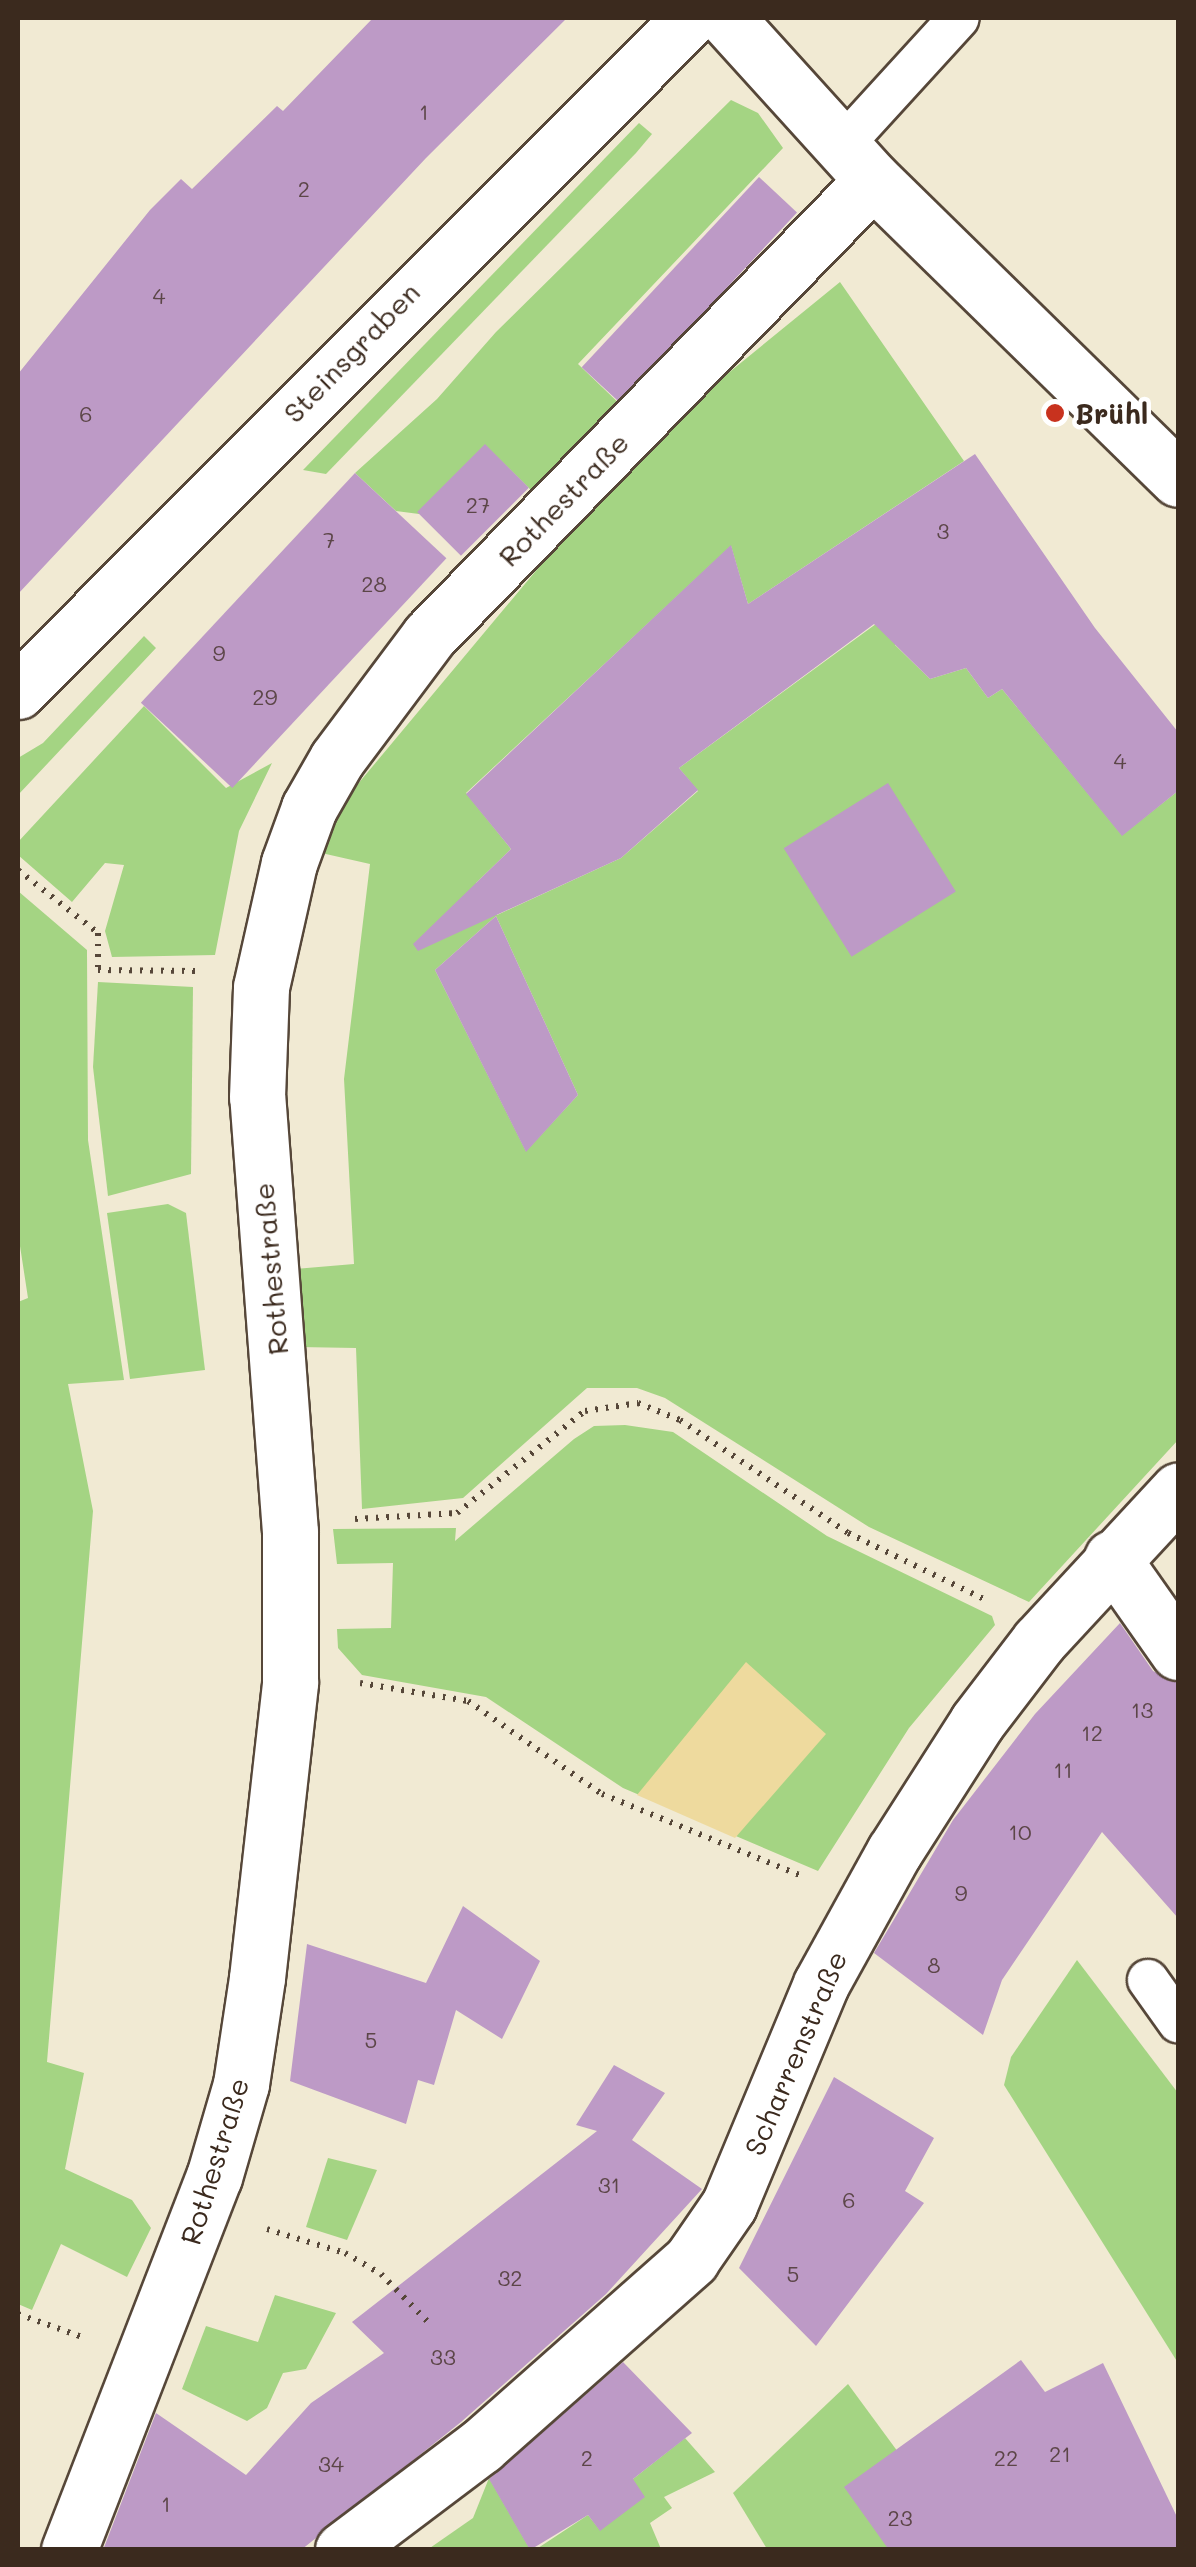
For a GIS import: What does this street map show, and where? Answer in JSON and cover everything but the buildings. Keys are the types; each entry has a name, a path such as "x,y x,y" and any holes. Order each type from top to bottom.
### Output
{"street":[{"name":"Steinsgraben","path":"18,691 690,18"},
{"path":"726,18 858,163 1178,479"},
{"name":"Rothestraße","path":"69,2550 214,2177 241,2084 256,1978 290,1682 290,1532 258,1078 261,987 289,864 309,808 337,759 429,636 858,163"},
{"name":"Scharrenstraße","path":"343,2550 448,2471 691,2260 729,2205 821,1984 864,1900 976,1722 1112,1558 1178,1491"},
{"path":"1112,1558 1178,1652"}],"lane":[{"path":"858,163 959,18"},
{"path":"1148,1980 1178,2022"}],"path":[{"path":"18,870 98,933 98,970 197,971"},
{"path":"339,1521 458,1514 585,1411 638,1403 680,1420 848,1533 1005,1610"},
{"path":"343,1679 468,1701 602,1794 811,1880"},
{"path":"250,2223 345,2253 381,2274 427,2320"},
{"path":"18,2314 62,2330"}],"green space":[{"path":"731,100 758,113 783,148 578,364 626,410 538,497 485,445 419,514 396,511 355,473 437,399 496,332"},
{"path":"639,123 652,134 636,153 326,474 303,470"},
{"path":"840,282 964,461 748,604 731,546 466,793 511,849 476,883 497,915 621,858 698,791 679,768 906,602 895,645 930,679 966,668 988,698 1002,689 1122,835 1178,791 1178,1440 1029,1602 869,1527 665,1398 637,1388 587,1388 463,1498 362,1509 356,1348 299,1347 295,1269 354,1264 344,1079 370,864 317,852 342,803 565,536 694,401","holes":["496,916 578,1095 526,1151 435,970"]},
{"path":"144,636 156,648 18,795 18,758 43,743"},
{"path":"144,706 226,788 272,763 239,831 215,955 112,957 105,931 124,865 105,863 72,902 18,855 18,842"},
{"path":"18,891 87,950 88,1140 124,1380 68,1384 93,1511 47,2062 84,2073 65,2169 132,2200 151,2228 127,2277 61,2244 32,2310 18,2304 18,1302 28,1298 18,1233"},
{"path":"98,982 193,987 191,1174 108,1196 93,1067"},
{"path":"168,1204 186,1213 205,1370 130,1379 107,1213"},
{"path":"625,1425 673,1432 827,1536 992,1616 995,1625 909,1728 818,1871 623,1788 486,1697 362,1675 338,1648 337,1629 391,1628 393,1563 337,1564 333,1529 456,1528 455,1541 574,1439 594,1426"},
{"path":"1077,1960 1178,2093 1178,2363 1004,2085 1011,2057"},
{"path":"328,2158 377,2170 347,2240 306,2227"},
{"path":"275,2295 336,2313 306,2369 283,2373 267,2408 247,2421 182,2389 206,2326 258,2342"},
{"path":"848,2384 898,2452 889,2549 767,2549 733,2493"},
{"path":"685,2438 715,2472 664,2497 672,2508 650,2523 661,2549 535,2550 588,2515 600,2530 633,2479"},
{"path":"489,2478 530,2549 427,2550 473,2518"}],"sand":[{"path":"746,1662 826,1734 735,1838 637,1795"}],"place":[{"name":"Brühl","path":"1055,413"}]}
